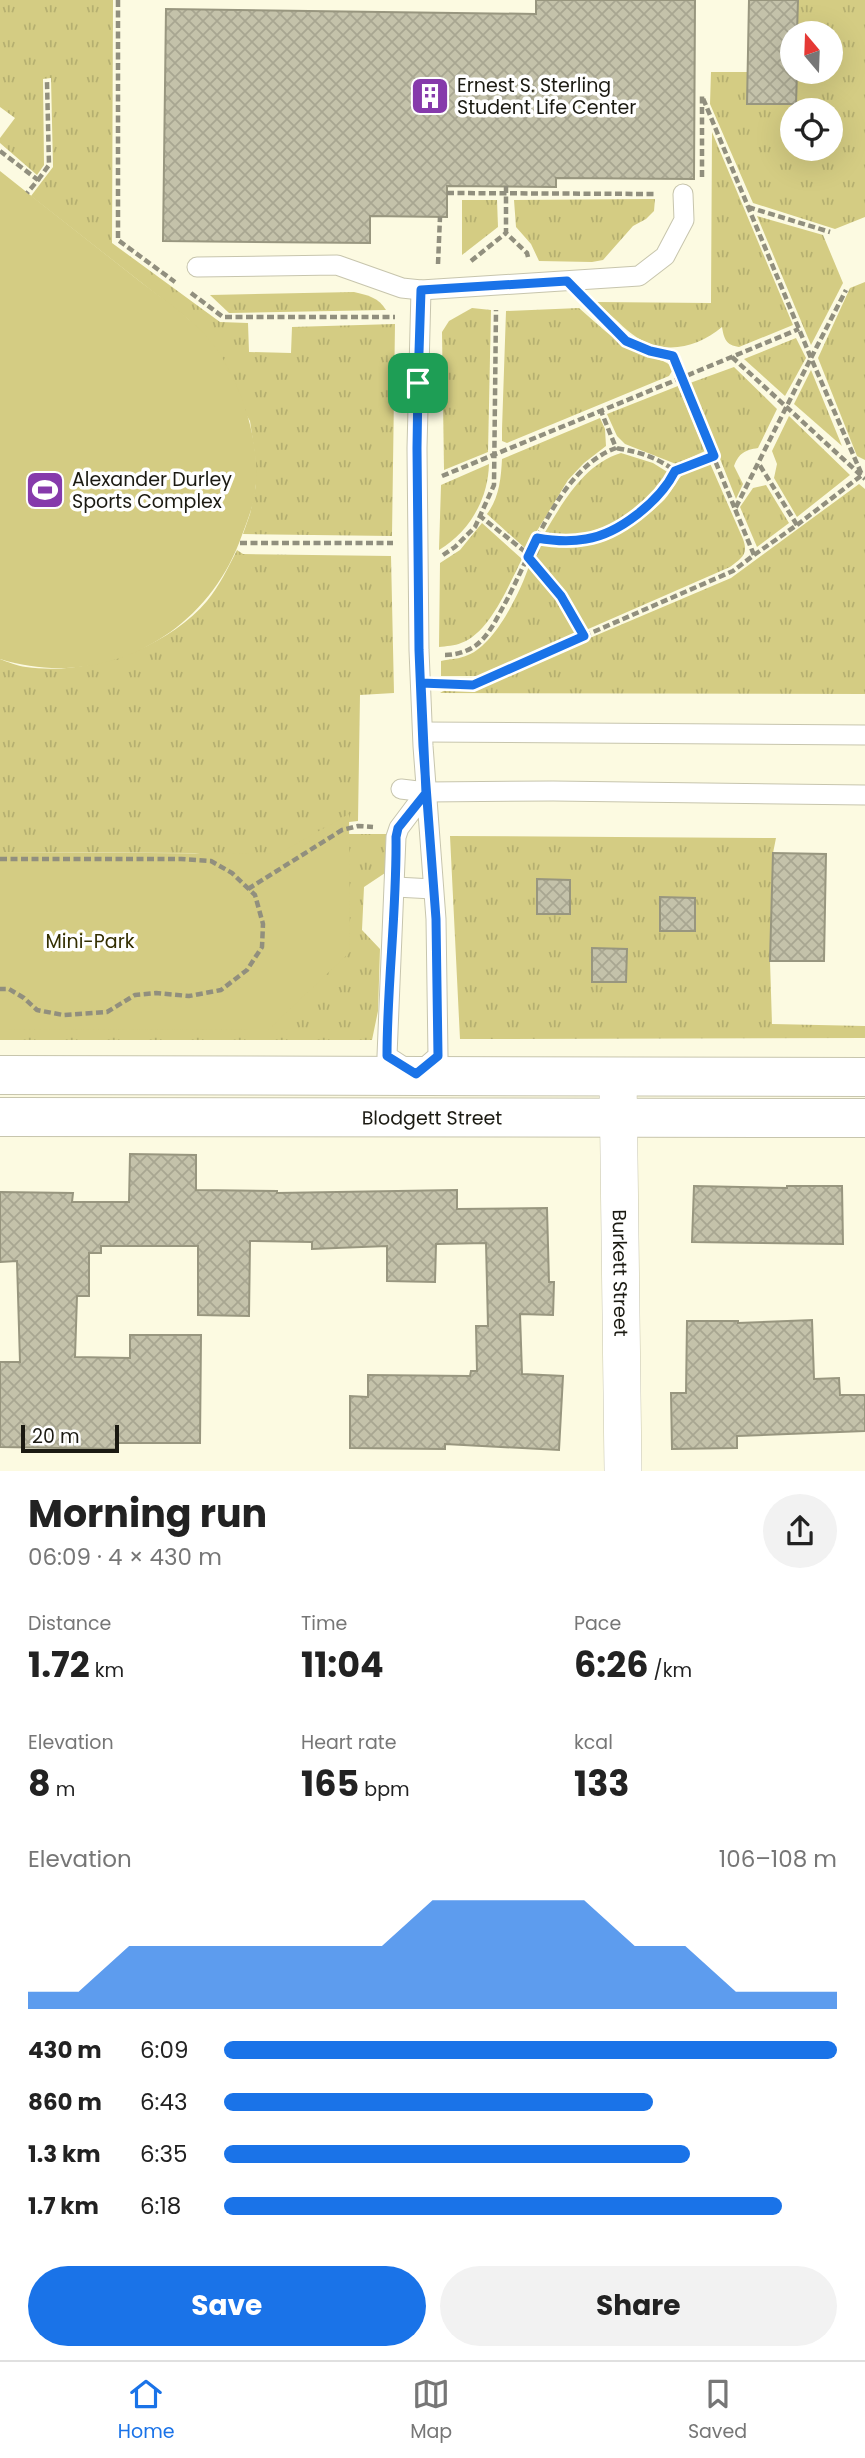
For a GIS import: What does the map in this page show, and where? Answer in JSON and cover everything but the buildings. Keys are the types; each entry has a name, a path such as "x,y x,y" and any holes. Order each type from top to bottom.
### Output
{"main road":[{"path":"415,1118 416,1074"},
{"path":"0,1075 865,1077"},
{"name":"Blodgett Street","path":"0,1117 865,1118"}],"street":[{"name":"Burkett Street","path":"618,1076 623,1471"}],"lane":[{"path":"197,268 337,265 402,288 429,290 639,276 665,256 684,220 683,194"},
{"path":"426,793 398,828 396,837 387,1056 416,1074 438,1056 436,919 419,656 417,487 420,317 429,290"},
{"path":"423,732 865,735"},
{"path":"401,789 426,793 865,795"},
{"path":"396,887 433,889"}],"path":[{"path":"118,0 118,240 223,317 420,317"},
{"path":"27,193 49,165 47,82"},
{"path":"447,193 702,194 702,96 863,477"},
{"path":"0,151 38,180"},
{"path":"506,186 506,233 527,253 534,283"},
{"path":"748,207 830,232"},
{"path":"429,290 440,217"},
{"path":"567,281 626,341 650,351 673,356 754,555"},
{"path":"240,544 418,552 439,557 455,547 475,527 494,485 496,286"},
{"path":"735,509 846,290"},
{"path":"417,487 799,329"},
{"path":"732,357 863,477"},
{"path":"601,411 616,448"},
{"path":"419,656 457,654 476,645 492,627 556,506 580,472 605,452 616,448 637,452 661,461 675,471"},
{"path":"537,538 556,541 587,539 607,533 652,502 667,488 675,471 714,456"},
{"path":"758,464 797,525"},
{"path":"421,683 473,685 733,571 863,477"},
{"path":"480,516 528,557 561,596 584,636"},
{"path":"248,888 342,830 358,826 398,828"},
{"path":"0,859 211,861 232,873 255,895 263,924 262,947 247,970 221,990 189,996 156,993 135,995 107,1012 63,1015 37,1010 9,989 0,989"}],"green space":[{"path":"0,0 113,0 112,243 220,322 248,323 249,352 291,353 292,327 395,324 392,536 243,534 256,485 250,421 189,320 31,196 53,167 51,78 43,79 44,165 37,175 0,143 0,138 15,118 0,107"},
{"path":"798,0 865,0 865,217 835,229 753,203 710,104 711,72 748,72 748,104 780,104 780,161 843,161 843,98 796,98 797,84 844,84 844,21 797,21"},
{"path":"712,132 793,325 739,347 726,341 722,327 690,345 655,345 632,334 595,302 711,303"},
{"path":"0,171 173,306 204,334 220,354 236,384 248,416 255,450 256,484 251,510 226,571 204,601 177,627 146,647 112,660 76,667 38,667 0,659"},
{"path":"655,199 654,211 633,226 603,260 539,261 531,244 516,227 514,200"},
{"path":"462,200 497,200 498,227 462,255"},
{"path":"757,216 823,235 843,283 811,345"},
{"path":"865,282 865,460 857,456 818,358 850,288"},
{"path":"354,292 373,298 386,310 229,313 210,295"},
{"path":"472,308 491,310 488,452 444,470 442,332 449,321"},
{"path":"579,308 621,343 636,352 667,363 672,371 669,376 507,443 502,441 506,311"},
{"path":"796,338 806,358 785,396 744,359"},
{"path":"734,367 777,409 758,448 743,453 734,466 743,484 736,499 690,383"},
{"path":"811,370 842,446 794,404"},
{"path":"678,386 705,451 676,464 625,444 617,436 607,414"},
{"path":"789,416 850,475 797,517 774,478 777,464 772,451"},
{"path":"600,418 605,429 606,446 568,480 526,549 487,514 499,488 502,459"},
{"path":"621,453 653,463 669,473 647,502 616,523 598,531 562,537 544,534 567,497 585,475 608,458"},
{"path":"709,461 743,539 743,556 730,567 586,630 556,584 532,558 540,543 556,547 589,545 621,532 662,502 684,473"},
{"path":"489,464 485,490 475,514 450,543 439,550 441,485"},
{"path":"859,484 865,489 865,694 440,693 450,687 472,688 731,578"},
{"path":"766,485 789,523 757,547 740,507 753,488"},
{"path":"482,523 522,559 498,607 481,629 461,643 439,647 440,563 460,550"},
{"path":"237,550 243,554 391,556 394,693 360,695 358,821 340,823 249,880 215,857 195,853 0,852 0,659 26,667 75,667 100,663 148,645 170,633 207,601"},
{"path":"529,566 552,593 577,635 480,676 441,676 441,661 468,655 478,649 497,629 513,603"},
{"name":"Mini-Park","path":"349,814 350,952 268,1030 0,1029 0,852 278,854"},
{"name":"Mini-Park","path":"347,834 386,834 385,873 364,887 362,930 380,949 378,1011 372,1040 0,1040 0,995"},
{"path":"450,836 776,838 773,853 770,961 772,1024 865,1026 865,1038 460,1039"}],"place":[{"name":"Ernest S. Sterling Student Life Center","path":"430,96"},
{"name":"Alexander Durley Sports Complex","path":"45,490"}],"route":[{"path":"418,383 419,650 423,746 436,919 438,1056 416,1074 387,1056 386,1028 395,898 396,837 398,828 426,793 423,746 421,683 473,685 584,636 561,596 528,557 537,538 556,541 587,539 607,533 652,502 667,488 675,471 714,456 673,356 650,351 626,341 567,281 421,290 418,383"}]}
